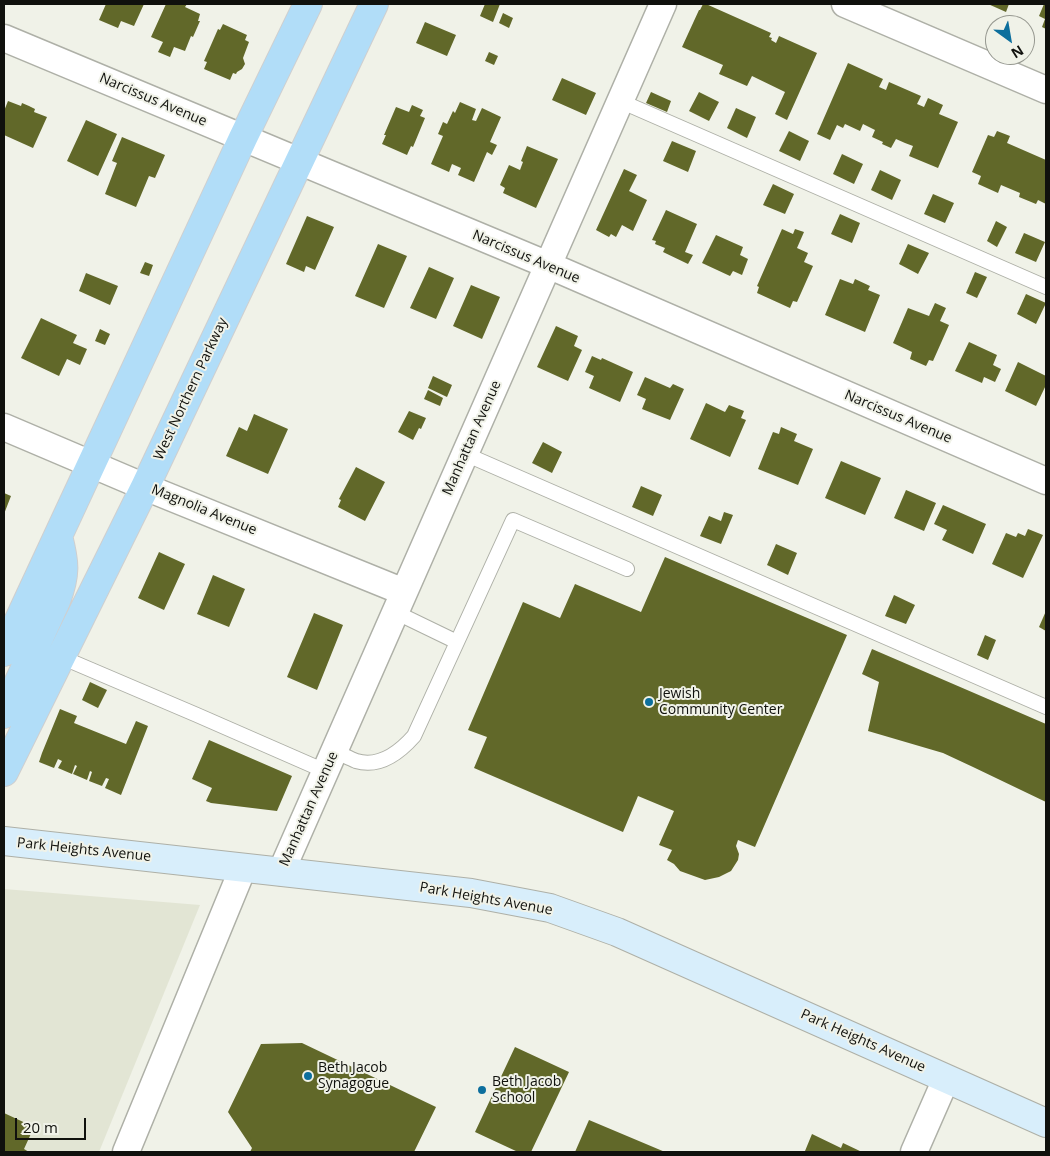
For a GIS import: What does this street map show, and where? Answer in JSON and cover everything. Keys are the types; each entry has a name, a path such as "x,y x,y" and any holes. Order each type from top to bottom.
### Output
{"main road":[{"path":"6,642 58,536 243,138 308,4"},
{"name":"West Northern Parkway","path":"4,772 145,487 374,4"},
{"path":"4,714 61,587 64,566 58,536"},
{"name":"Park Heights Avenue","path":"4,841 471,893 550,908 617,932 1046,1123"}],"street":[{"name":"Manhattan Avenue","path":"281,872 662,4"},
{"path":"845,4 1046,90"},
{"name":"Narcissus Avenue","path":"4,38 548,265 1046,480"},
{"name":"Magnolia Avenue","path":"4,427 145,487 400,602"},
{"path":"126,1152 243,868"},
{"path":"914,1152 946,1079"}],"lane":[{"path":"620,101 1046,287"},
{"path":"465,454 1046,707"},
{"path":"61,657 197,715 330,761 373,763 391,757 414,736 513,520 627,569"},
{"path":"400,602 457,642"}],"shaded area":[{"path":"4,889 200,905 99,1152 4,1152"}],"building":[{"path":"106,4 144,4 134,26 121,21 118,28 99,20"},
{"path":"166,4 187,4 185,7 200,14 198,21 200,21 185,51 174,47 170,57 158,52 163,42 151,37"},
{"path":"485,4 500,4 493,22 480,16"},
{"path":"703,4 771,33 769,37 776,43 779,36 817,53 787,120 775,114 785,92 752,76 747,86 719,74 723,65 682,47"},
{"path":"988,4 1009,4 1006,12"},
{"path":"1044,4 1046,4 1046,29 1042,27 1045,19 1039,16"},
{"path":"503,13 513,18 509,28 499,23"},
{"path":"425,22 456,35 447,56 416,43"},
{"path":"223,24 247,35 245,40 249,42 243,58 245,64 236,74 233,73 230,80 204,69 207,62 204,61 218,29 220,30"},
{"path":"489,52 498,56 494,65 485,61"},
{"path":"848,63 883,79 879,87 886,90 889,82 921,96 917,104 924,107 928,98 943,105 939,114 958,122 938,168 909,156 913,146 896,139 891,148 882,144 883,142 872,137 875,130 863,124 860,131 845,124 843,128 837,125 830,140 817,134"},
{"path":"562,78 596,93 586,115 552,100"},
{"path":"651,92 671,101 667,112 646,103"},
{"path":"699,92 719,102 709,121 689,111"},
{"path":"8,101 21,106 22,103 35,109 34,112 47,117 33,148 4,135 4,111"},
{"path":"460,102 476,109 472,120 476,121 482,108 501,117 490,142 497,145 492,155 487,152 474,182 458,175 461,168 452,164 449,172 431,164 443,136 438,134 443,122 447,124"},
{"path":"412,105 423,110 420,116 425,118 413,147 411,146 407,155 382,144 396,107 409,112"},
{"path":"736,108 756,117 747,138 727,128"},
{"path":"86,120 117,134 98,176 67,161"},
{"path":"789,131 809,141 800,161 779,151"},
{"path":"997,131 1010,136 1007,143 1046,160 1046,204 1038,200 1036,204 1019,197 1020,193 1001,185 998,193 978,184 981,176 972,172 988,135 994,137"},
{"path":"122,137 165,155 155,178 149,176 136,207 105,194 117,163 112,161"},
{"path":"672,141 696,151 688,172 663,161"},
{"path":"527,146 558,159 536,208 503,193 505,188 500,185 509,165 520,170 523,162 521,161"},
{"path":"842,154 863,164 854,184 833,174"},
{"path":"624,169 637,175 629,191 647,200 633,231 622,225 616,237 611,234 609,237 596,230"},
{"path":"880,170 901,180 892,200 871,190"},
{"path":"773,184 794,194 785,214 763,205"},
{"path":"933,194 954,203 945,223 924,214"},
{"path":"666,210 697,224 685,252 693,255 688,264 663,252 665,248 655,244 656,241 652,240"},
{"path":"840,214 860,223 852,243 831,234"},
{"path":"307,216 334,227 315,270 306,266 304,272 286,264"},
{"path":"996,221 1007,227 997,247 987,241"},
{"path":"782,229 793,234 795,229 804,232 797,248 808,253 804,262 813,266 797,302 793,301 790,308 757,293 759,287 757,286"},
{"path":"1024,233 1045,242 1036,262 1015,253"},
{"path":"716,235 743,247 740,255 748,259 742,275 733,271 730,276 702,263"},
{"path":"378,244 407,256 384,308 355,296"},
{"path":"908,244 929,253 918,274 899,264"},
{"path":"145,262 153,265 149,276 140,273"},
{"path":"429,267 454,278 436,319 410,308"},
{"path":"975,272 987,277 977,298 966,293"},
{"path":"86,273 118,286 110,305 79,291"},
{"path":"840,279 853,284 855,279 870,286 868,290 880,295 865,332 825,315"},
{"path":"471,285 500,297 482,339 453,326"},
{"path":"1026,294 1046,303 1036,324 1017,314"},
{"path":"935,303 946,308 940,321 949,325 933,361 929,360 926,366 910,359 912,352 893,343 908,308 929,316"},
{"path":"41,318 77,335 73,343 87,349 80,365 67,359 59,376 21,358"},
{"path":"556,326 578,336 574,346 582,350 568,381 537,367"},
{"path":"100,329 110,334 105,345 95,341"},
{"path":"969,342 997,355 993,365 1001,369 995,382 984,377 982,383 955,371"},
{"path":"592,356 601,360 602,358 633,372 620,402 589,388 594,376 585,372"},
{"path":"1018,362 1046,376 1046,385 1036,406 1005,391"},
{"path":"433,376 452,385 447,397 428,388"},
{"path":"645,377 670,388 673,384 684,389 670,420 642,409 646,399 637,395"},
{"path":"428,390 443,398 440,406 424,399"},
{"path":"706,403 725,412 729,405 744,411 741,418 746,420 730,457 690,439"},
{"path":"409,411 426,418 413,440 398,432"},
{"path":"254,414 288,429 268,474 226,456 239,427 247,431"},
{"path":"781,427 797,434 794,441 813,449 798,485 758,469 773,432 779,434"},
{"path":"543,442 562,452 552,473 532,463"},
{"path":"841,461 881,478 865,515 825,498"},
{"path":"356,467 385,482 365,521 338,507 341,500 339,499"},
{"path":"641,486 662,495 653,516 632,507"},
{"path":"906,490 936,503 924,531 894,518"},
{"path":"4,493 11,496 4,514"},
{"path":"943,505 986,524 973,554 942,540 947,530 934,524"},
{"path":"724,512 733,515 721,544 700,536 709,516 721,521"},
{"path":"1028,529 1043,535 1023,578 992,564 1006,533 1016,537 1018,533 1025,536"},
{"path":"776,544 797,553 788,575 767,565"},
{"path":"159,552 185,564 164,610 138,598"},
{"name":"Jewish Community Center","path":"665,557 847,635 755,847 738,840 736,846 739,854 738,860 731,871 719,877 705,880 680,871 667,860 672,850 659,845 674,811 638,796 623,832 474,768 487,737 468,730 523,602 560,618 575,584 641,612"},
{"path":"213,575 245,589 229,627 197,614"},
{"path":"894,595 915,605 906,624 885,616"},
{"path":"1046,611 1046,631 1039,627"},
{"path":"314,613 343,625 317,690 287,677"},
{"path":"985,635 996,640 988,660 977,655"},
{"path":"872,649 1046,724 1046,802 943,753 868,731 879,682 862,674"},
{"path":"90,682 107,690 98,708 82,700"},
{"path":"60,709 77,716 74,723 126,744 136,721 148,726 121,795 105,788 109,779 106,778 102,786 89,781 92,772 90,771 87,780 73,774 77,766 75,765 72,774 58,768 62,761 58,759 54,768 39,762"},
{"path":"209,740 292,776 277,811 206,801 212,788 192,779"},
{"name":"Beth Jacob Synagogue","path":"302,1043 436,1107 414,1152 250,1152 252,1148 228,1112 261,1044"},
{"path":"515,1047 569,1072 531,1152 518,1152 475,1132"},
{"path":"4,1113 34,1127 24,1149 29,1152 4,1152"},
{"path":"589,1120 665,1152 575,1152"},
{"path":"812,1134 841,1148 843,1143 862,1152 807,1152 805,1151"}],"place":[{"name":"Jewish Community Center","path":"649,702"},
{"name":"Beth Jacob Synagogue","path":"308,1076"},
{"name":"Beth Jacob School","path":"482,1090"}]}
